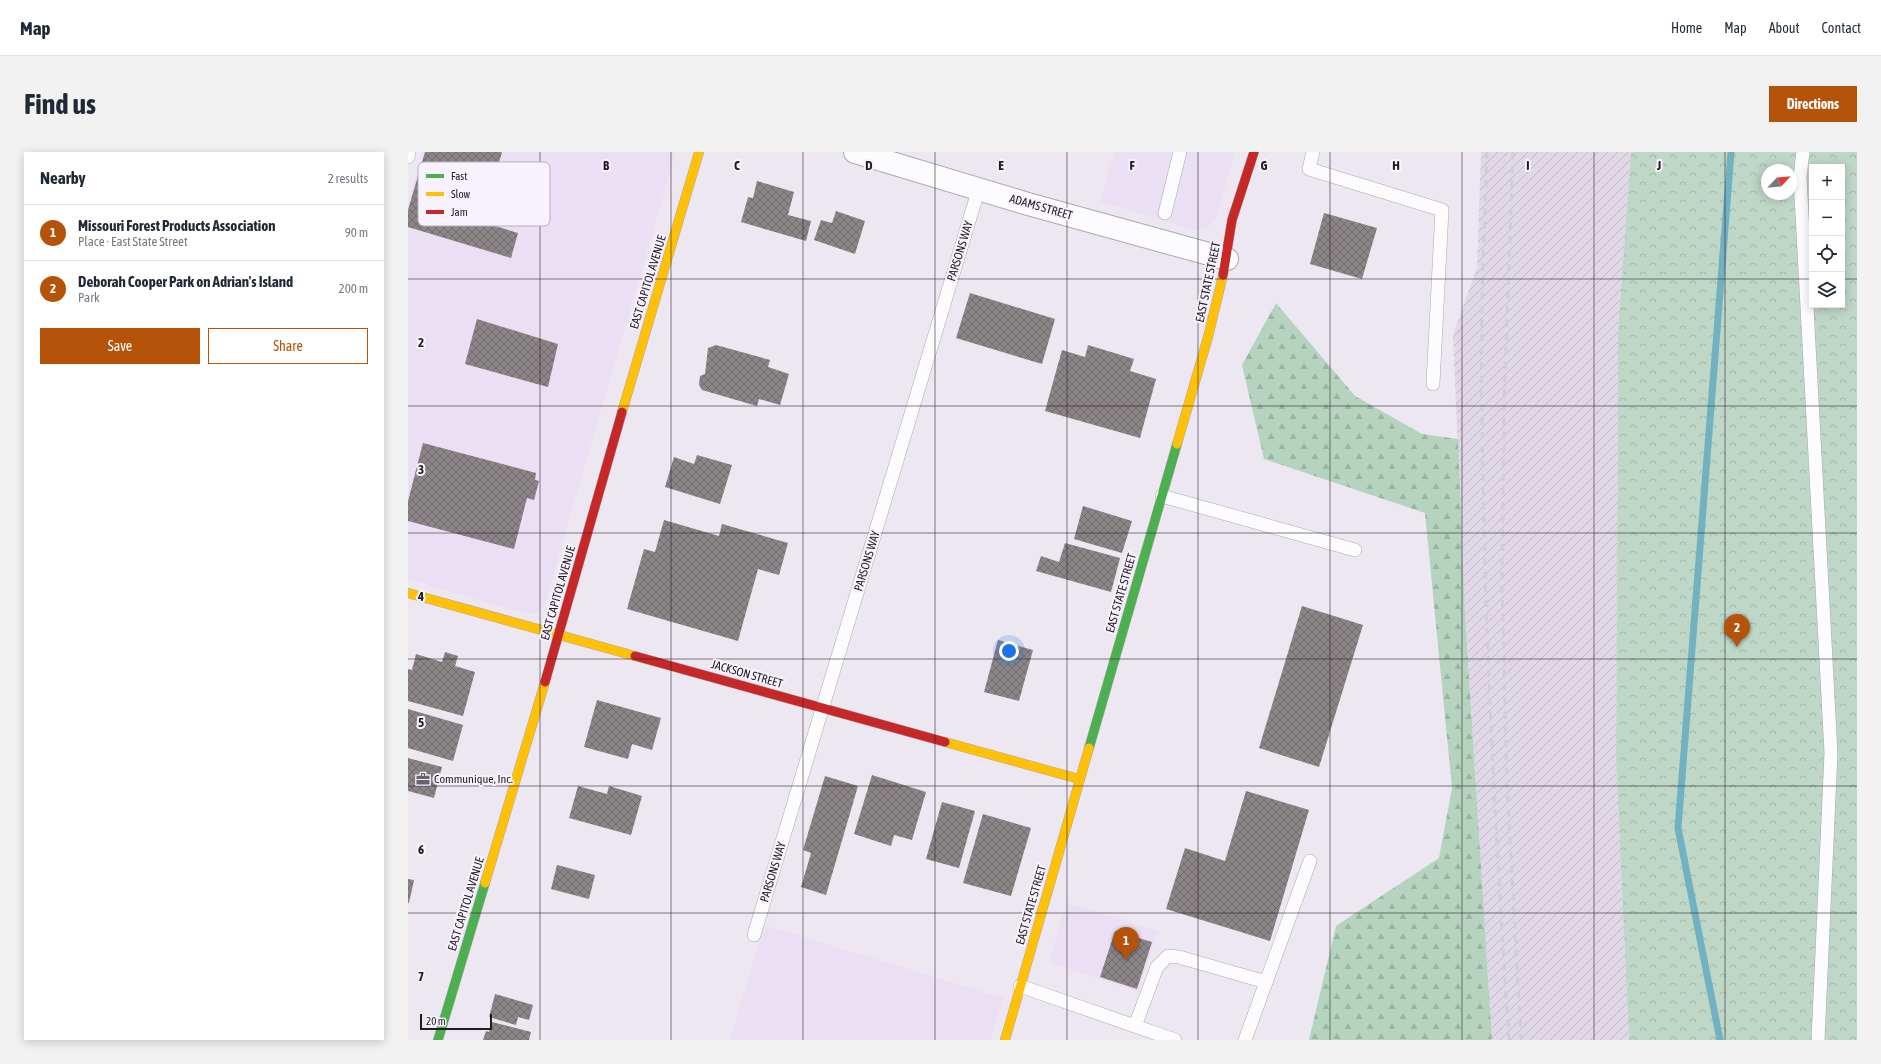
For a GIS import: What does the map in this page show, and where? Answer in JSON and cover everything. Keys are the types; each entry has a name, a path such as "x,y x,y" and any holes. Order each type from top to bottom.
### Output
{"street":[{"name":"EAST CAPITOL AVENUE","path":"438,1040 559,635 608,457 699,152"},
{"name":"ADAMS STREET","path":"855,152 979,188 1028,204 1227,259"},
{"name":"EAST STATE STREET","path":"1004,1040 1208,337 1227,259 1232,220 1254,152"},
{"name":"JACKSON STREET","path":"408,593 1079,779"}],"lane":[{"path":"408,157 409,152"},
{"path":"1165,213 1180,152"},
{"path":"1313,152 1309,168 1442,210 1434,384"},
{"path":"1803,152 1800,177 1831,753 1818,1040"},
{"name":"PARSONS WAY","path":"754,935 979,188"},
{"path":"1162,496 1355,550"},
{"path":"1245,1040 1310,861"},
{"path":"1135,1026 1158,967 1168,956 1179,957 1266,982"},
{"path":"1020,986 1175,1040"}],"shaded area":[{"path":"423,152 676,152 545,603 541,610 534,613 524,613 408,579 408,202 418,169 418,226 550,226 550,162 420,162"},
{"path":"1115,152 1235,152 1215,221 1206,228 1194,230 1100,201"},
{"path":"1481,152 1631,152 1618,331 1616,761 1629,1040 1492,1040 1465,614 1453,335 1477,268"},
{"path":"1067,903 1158,931 1138,992 1049,962"},
{"path":"764,925 1003,998 991,1040 730,1040"}],"green space":[{"path":"1631,152 1857,152 1857,1040 1629,1040 1616,761 1618,331"},
{"path":"1276,303 1355,396 1422,434 1458,439 1465,614 1492,1040 1309,1040 1336,926 1439,858 1452,788 1425,513 1264,459 1242,365"}],"building":[{"path":"425,152 502,152 499,162 422,162"},
{"path":"418,176 418,226 495,226 518,233 511,258 408,227 408,210"},
{"path":"757,181 794,192 788,215 811,221 806,241 741,222 748,197 753,198"},
{"path":"836,211 865,221 855,254 814,240 821,220 832,223"},
{"path":"1324,213 1377,228 1362,279 1310,264"},
{"path":"970,293 1055,319 1042,364 956,338"},
{"path":"477,319 558,344 548,387 465,364"},
{"path":"716,345 770,360 768,367 789,374 780,405 759,399 757,406 702,390 699,385 700,376 705,374 708,348"},
{"path":"1088,345 1134,359 1130,371 1156,379 1140,438 1045,411 1062,350 1085,357"},
{"path":"423,443 536,473 535,480 539,481 534,500 527,498 514,549 408,521 408,501"},
{"path":"697,455 732,465 720,504 665,487 674,457 694,464"},
{"path":"1083,506 1132,521 1122,553 1074,539"},
{"path":"664,520 719,536 722,524 788,543 779,575 758,569 738,641 627,609 644,549 655,552"},
{"path":"1065,543 1120,558 1111,592 1036,571 1041,556 1059,562"},
{"path":"1302,606 1363,625 1319,767 1259,748"},
{"path":"998,640 1033,650 1019,701 984,692"},
{"path":"445,652 458,656 455,666 475,672 463,716 408,701 408,669 412,670 416,654 442,662"},
{"path":"597,700 661,718 652,750 632,744 628,759 584,747"},
{"path":"408,709 463,725 453,761 408,748"},
{"name":"Communique, Inc.","path":"408,758 442,767 434,798 408,791"},
{"path":"872,775 926,792 912,840 894,835 891,846 854,834"},
{"path":"825,776 858,786 826,895 801,887 811,853 803,850"},
{"path":"578,786 607,794 609,786 642,796 631,835 569,818"},
{"path":"1246,791 1309,810 1270,941 1166,909 1185,848 1225,861"},
{"path":"942,802 975,811 959,868 926,859"},
{"path":"983,814 1031,828 1011,896 963,883"},
{"path":"557,865 595,875 589,899 551,889"},
{"path":"408,879 414,880 409,903 408,903"},
{"path":"1115,931 1152,942 1137,989 1100,977"},
{"path":"495,994 533,1005 529,1020 518,1017 516,1025 489,1017"},
{"path":"492,1022 531,1032 529,1040 483,1040 486,1031 489,1032"}],"waterway":[{"path":"1720,1040 1678,828 1731,152"}],"railway":[{"path":"1487,152 1482,346 1483,490 1495,804 1509,1040"},
{"path":"1513,152 1504,404 1502,586 1507,784 1521,1040"}],"traffic: fast":[{"path":"1089,748 1177,444"},
{"path":"438,1040 485,883"}],"traffic: slow":[{"path":"622,412 699,152"},
{"path":"1177,444 1208,337 1223,275"},
{"path":"408,593 635,656"},
{"path":"485,883 545,682"},
{"path":"945,742 1079,779"},
{"path":"1005,1040 1089,748"}],"traffic: jam":[{"path":"1223,275 1232,220 1254,152"},
{"path":"545,682 622,412"},
{"path":"635,656 945,742"}],"place":[{"name":"Deborah Cooper Park on Adrian's Island","path":"1737,647"},
{"name":"Communique, Inc.","path":"423,779"},
{"name":"Missouri Forest Products Association","path":"1126,960"}]}
